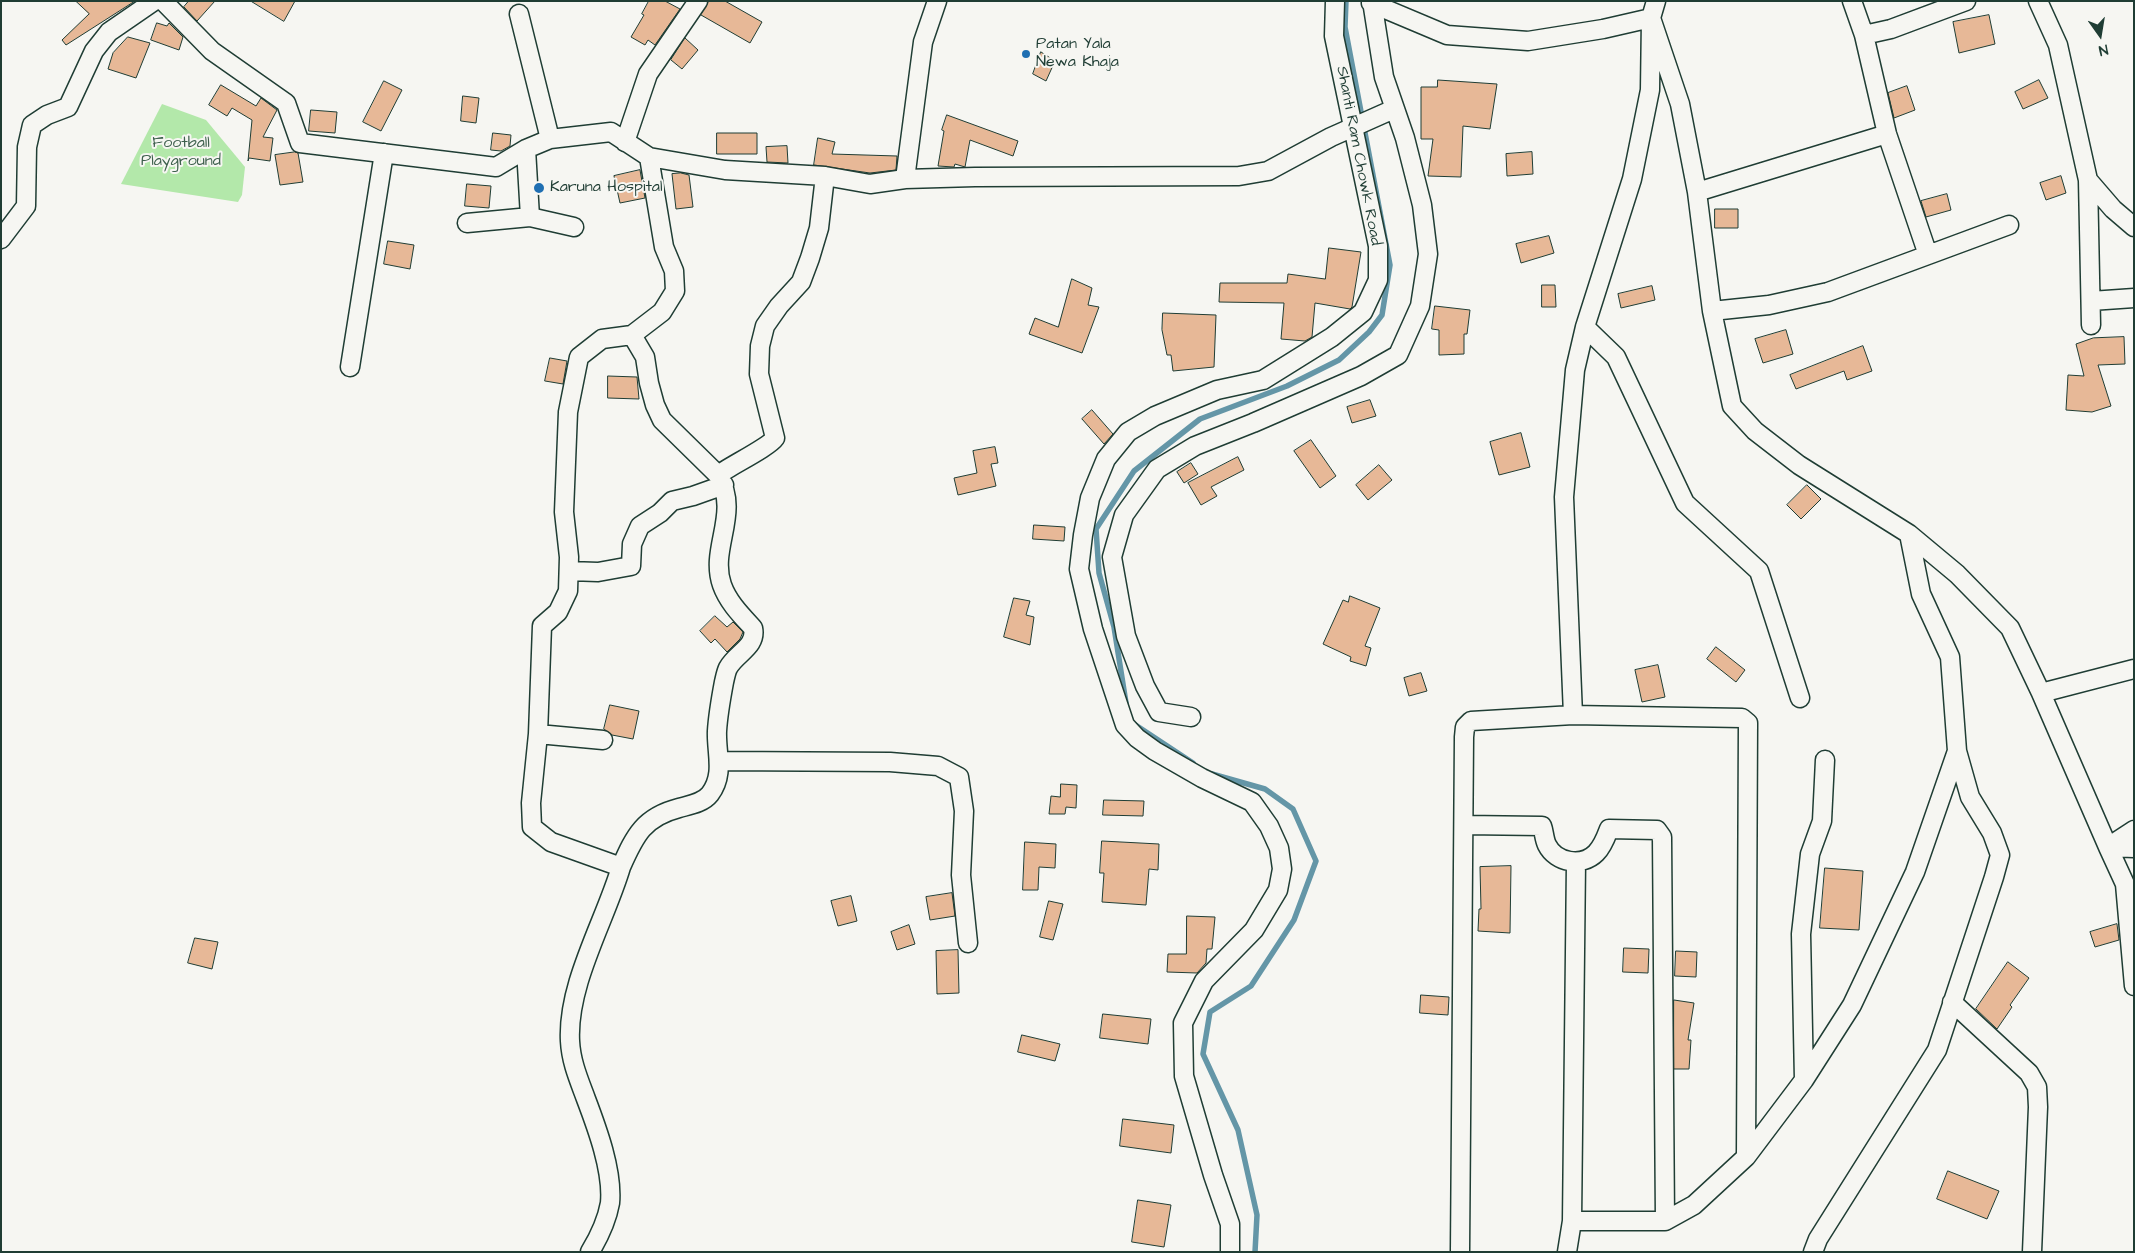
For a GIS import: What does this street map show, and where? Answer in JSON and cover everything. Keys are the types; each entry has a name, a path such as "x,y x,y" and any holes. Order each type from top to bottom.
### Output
{"street":[{"path":"1,239 26,206 27,148 32,125 47,114 68,107 94,51 109,32 154,1"},
{"path":"163,1 212,51 286,102 300,143 496,167 526,149 550,139 611,132 649,158 725,170 825,176 870,184 905,180 1114,175 1239,176 1268,171 1355,125 1388,111"},
{"path":"626,142 648,74 698,1"},
{"path":"905,180 923,42 937,1"},
{"name":"Shanti Ram Chowk Road","path":"1230,1252 1230,1224 1213,1176 1184,1076 1184,1023 1204,981 1254,930 1278,890 1282,869 1279,848 1270,826 1252,802 1202,778 1155,751 1137,738 1125,725 1093,629 1079,569 1090,498 1106,459 1128,432 1155,416 1217,390 1263,380 1332,337 1363,312 1378,280 1378,246 1355,125 1334,36 1335,1"},
{"path":"1852,1 1864,35 1887,134 1928,255"},
{"path":"1864,35 1891,30 1966,1"},
{"path":"2038,1 2058,45 2088,180 2091,326"},
{"path":"1372,2 1447,35 1528,41 1603,29 1654,10"},
{"path":"1191,717 1160,712 1144,686 1126,636 1112,557 1124,515 1157,469 1195,446 1361,376 1398,355 1420,306 1428,254 1422,205 1405,138 1388,111 1372,2"},
{"path":"1654,10 1680,104 1696,192 1712,311 1732,406 1755,431 1799,465 1909,534 1957,574 2010,628 2041,693 2125,884 2134,986"},
{"path":"1573,715 1564,497 1575,370 1585,327 1632,179 1650,90 1654,10"},
{"path":"519,14 550,139"},
{"path":"1696,192 1887,134"},
{"path":"526,149 530,217"},
{"path":"350,367 384,153"},
{"path":"621,867 551,842 532,827 531,803 538,734 542,626 558,612 568,591 569,557 564,512 568,412 579,357 602,339 632,335 662,312 675,291 674,271 664,247 649,158"},
{"path":"568,571 598,572 631,566 632,544 640,526 660,513 672,501 693,496 721,480 750,454 772,443 775,438 760,381 760,346 765,326 779,306 801,282 819,228 825,176"},
{"path":"2088,180 2113,209 2134,227"},
{"path":"467,223 530,217 574,227"},
{"path":"1712,311 1769,305 1828,292 2009,225"},
{"path":"2091,301 2134,298"},
{"path":"1585,327 1616,357 1685,503 1759,571 1800,698"},
{"path":"590,1252 600,1235 610,1202 608,1172 596,1124 574,1066 570,1041 572,1009 578,981 630,845 644,825 678,808 695,804 709,795 720,772 717,732 724,680 728,668 751,644 754,632 753,628 729,600 720,579 722,540 728,508 721,480 662,420 651,390 645,357 632,335"},
{"path":"1812,1252 1818,1239 1937,1050 2000,855 1992,833 1970,797 1957,751 1950,657 1920,594 1909,534"},
{"path":"2041,693 2134,669"},
{"path":"1460,1252 1464,737 1465,727 1470,720 1573,715 1742,718 1748,723 1746,1157"},
{"path":"538,734 603,740"},
{"path":"1572,1221 1665,1221 1694,1205 1746,1157 1804,1080 1852,1005 1915,872 1957,751"},
{"path":"1804,1080 1802,934 1810,854 1822,822 1825,760"},
{"path":"720,761 890,762 938,766 959,777 964,811 961,875 968,943"},
{"path":"1464,825 1542,826 1547,845 1557,856 1576,862 1588,859 1596,853 1603,844 1609,829 1657,830 1662,837 1665,1221"},
{"path":"2108,847 2134,830"},
{"path":"2108,847 2134,848"},
{"path":"1567,1252 1572,1221 1576,862"},
{"path":"1952,1002 2029,1073 2038,1087 2032,1252"}],"green space":[{"name":"Football Playground","path":"162,104 206,120 245,167 242,195 238,202 121,184"}],"building":[{"path":"76,1 135,1 66,45 62,40 89,14"},
{"path":"189,1 215,1 197,21 184,7"},
{"path":"251,1 295,1 284,21"},
{"path":"649,1 665,1 680,9 655,45 648,40 645,45 631,37 644,15 642,14"},
{"path":"709,1 725,1 762,22 750,43 701,15"},
{"path":"1989,15 1995,44 1959,53 1953,22"},
{"path":"157,23 167,26 169,23 183,37 179,50 151,40"},
{"path":"128,37 150,43 136,78 108,69 113,53"},
{"path":"685,38 698,50 682,69 671,60"},
{"path":"1041,52 1055,61 1046,81 1033,74"},
{"path":"1438,80 1497,84 1490,129 1463,126 1461,177 1428,176 1433,139 1421,139 1421,87 1437,87"},
{"path":"2039,80 2048,98 2023,109 2015,92"},
{"path":"384,81 402,90 381,131 363,122"},
{"path":"221,85 256,106 261,98 277,110 263,137 273,138 270,161 249,158 248,161 252,120 232,108 227,116 209,105"},
{"path":"1907,86 1915,110 1894,118 1888,93"},
{"path":"463,96 479,98 476,123 461,121"},
{"path":"311,110 337,112 335,133 309,131"},
{"path":"947,115 1018,141 1013,156 970,140 965,167 955,164 954,167 938,166 944,131 942,130"},
{"path":"493,133 511,135 510,146 501,151 491,150"},
{"path":"717,133 757,133 757,154 717,154"},
{"path":"818,138 835,142 832,154 897,156 896,170 870,173 814,165"},
{"path":"787,146 788,163 767,162 766,147"},
{"path":"1532,152 1533,174 1507,176 1506,154"},
{"path":"298,153 303,182 280,185 275,155"},
{"path":"640,170 645,198 620,203 614,176"},
{"path":"681,173 689,175 693,207 676,209 672,174"},
{"path":"2061,176 2066,193 2046,200 2040,183"},
{"path":"467,184 491,186 489,208 465,206"},
{"path":"1947,194 1951,210 1926,217 1921,201"},
{"path":"1715,209 1738,209 1738,228 1715,228"},
{"path":"1549,236 1554,253 1521,263 1516,244"},
{"path":"388,241 414,245 410,269 384,264"},
{"path":"1329,248 1361,252 1352,307 1350,309 1315,303 1312,337 1305,341 1281,339 1284,303 1219,302 1220,283 1287,283 1288,274 1325,279"},
{"path":"1072,279 1092,288 1088,305 1099,307 1082,353 1029,334 1035,318 1058,327"},
{"path":"1542,285 1555,285 1556,307 1542,307"},
{"path":"1652,286 1655,300 1621,308 1618,294"},
{"path":"1435,306 1470,310 1467,334 1464,334 1464,354 1439,355 1439,330 1432,329"},
{"path":"1163,313 1216,315 1214,367 1173,371 1171,355 1167,355 1162,330"},
{"path":"1786,330 1793,354 1763,363 1755,339"},
{"path":"2124,337 2125,364 2098,365 2111,406 2092,412 2066,410 2068,375 2084,376 2076,344 2093,338"},
{"path":"1863,346 1872,371 1847,380 1844,371 1796,389 1790,375"},
{"path":"550,358 567,361 563,384 545,381"},
{"path":"608,376 637,377 639,399 608,398"},
{"path":"1370,400 1376,416 1352,423 1347,407"},
{"path":"1092,410 1113,434 1104,444 1082,419"},
{"path":"1521,433 1530,467 1499,475 1490,442"},
{"path":"1311,440 1336,476 1320,488 1294,451"},
{"path":"995,447 998,463 991,464 996,486 958,495 954,478 977,473 973,451"},
{"path":"1238,457 1244,470 1211,487 1217,496 1201,505 1188,483"},
{"path":"1191,463 1198,474 1184,483 1177,472"},
{"path":"1379,465 1392,480 1368,500 1356,485"},
{"path":"1807,485 1821,499 1801,519 1787,505"},
{"path":"1034,525 1065,527 1064,541 1033,539"},
{"path":"1350,596 1380,608 1365,646 1371,648 1366,666 1350,661 1351,657 1323,644 1343,600 1348,602"},
{"path":"1014,598 1030,601 1026,615 1034,617 1030,645 1004,637"},
{"path":"715,616 727,627 733,622 743,632 740,639 727,652 715,639 711,643 700,631"},
{"path":"1716,647 1745,670 1736,682 1707,659"},
{"path":"1658,665 1665,697 1642,702 1635,670"},
{"path":"1421,673 1427,691 1409,696 1404,678"},
{"path":"610,705 639,711 633,739 612,735 604,729"},
{"path":"1061,784 1077,785 1076,808 1066,807 1065,814 1049,814 1051,796 1060,797"},
{"path":"1104,800 1144,801 1143,816 1103,815"},
{"path":"1102,841 1159,844 1158,870 1149,869 1146,905 1102,902 1104,873 1100,873"},
{"path":"1025,842 1056,844 1055,868 1039,867 1038,890 1023,890"},
{"path":"1511,866 1510,933 1478,931 1479,909 1481,909 1480,867"},
{"path":"1825,868 1863,871 1859,930 1820,928"},
{"path":"952,893 955,916 930,920 926,897"},
{"path":"851,896 857,921 838,926 831,901"},
{"path":"1049,901 1063,904 1053,940 1040,937"},
{"path":"1187,916 1215,917 1212,949 1207,949 1206,963 1197,973 1167,972 1168,954 1186,954"},
{"path":"2117,924 2119,940 2095,947 2090,932"},
{"path":"909,925 915,944 897,950 891,932"},
{"path":"195,938 218,942 212,969 188,963"},
{"path":"1624,948 1649,949 1648,973 1623,972"},
{"path":"958,950 959,993 937,994 936,951"},
{"path":"1676,951 1697,952 1696,977 1675,976"},
{"path":"2008,962 2029,978 2010,1005 2012,1007 1997,1029 1976,1009"},
{"path":"1421,995 1449,997 1448,1015 1420,1013"},
{"path":"1674,1000 1694,1003 1688,1040 1691,1040 1689,1069 1674,1069"},
{"path":"1103,1014 1151,1019 1148,1044 1100,1038"},
{"path":"1022,1035 1060,1044 1055,1061 1018,1052"},
{"path":"1123,1119 1174,1125 1171,1153 1120,1146"},
{"path":"1948,1171 1999,1191 1987,1219 1937,1199"},
{"path":"1138,1200 1171,1205 1164,1247 1132,1242"}],"waterway":[{"path":"1126,703 1114,627 1099,573 1096,529 1134,471 1200,419 1287,386 1339,360 1369,332 1382,315 1390,265 1345,27 1346,1"},
{"path":"1134,724 1193,763"},
{"path":"1212,774 1265,789 1293,809 1316,861 1294,920 1251,986 1210,1012 1203,1054 1238,1130 1257,1215 1255,1252"}],"place":[{"name":"Patan Yala Newa Khaja","path":"1026,54"},
{"name":"Karuna Hospital","path":"539,188"}]}
